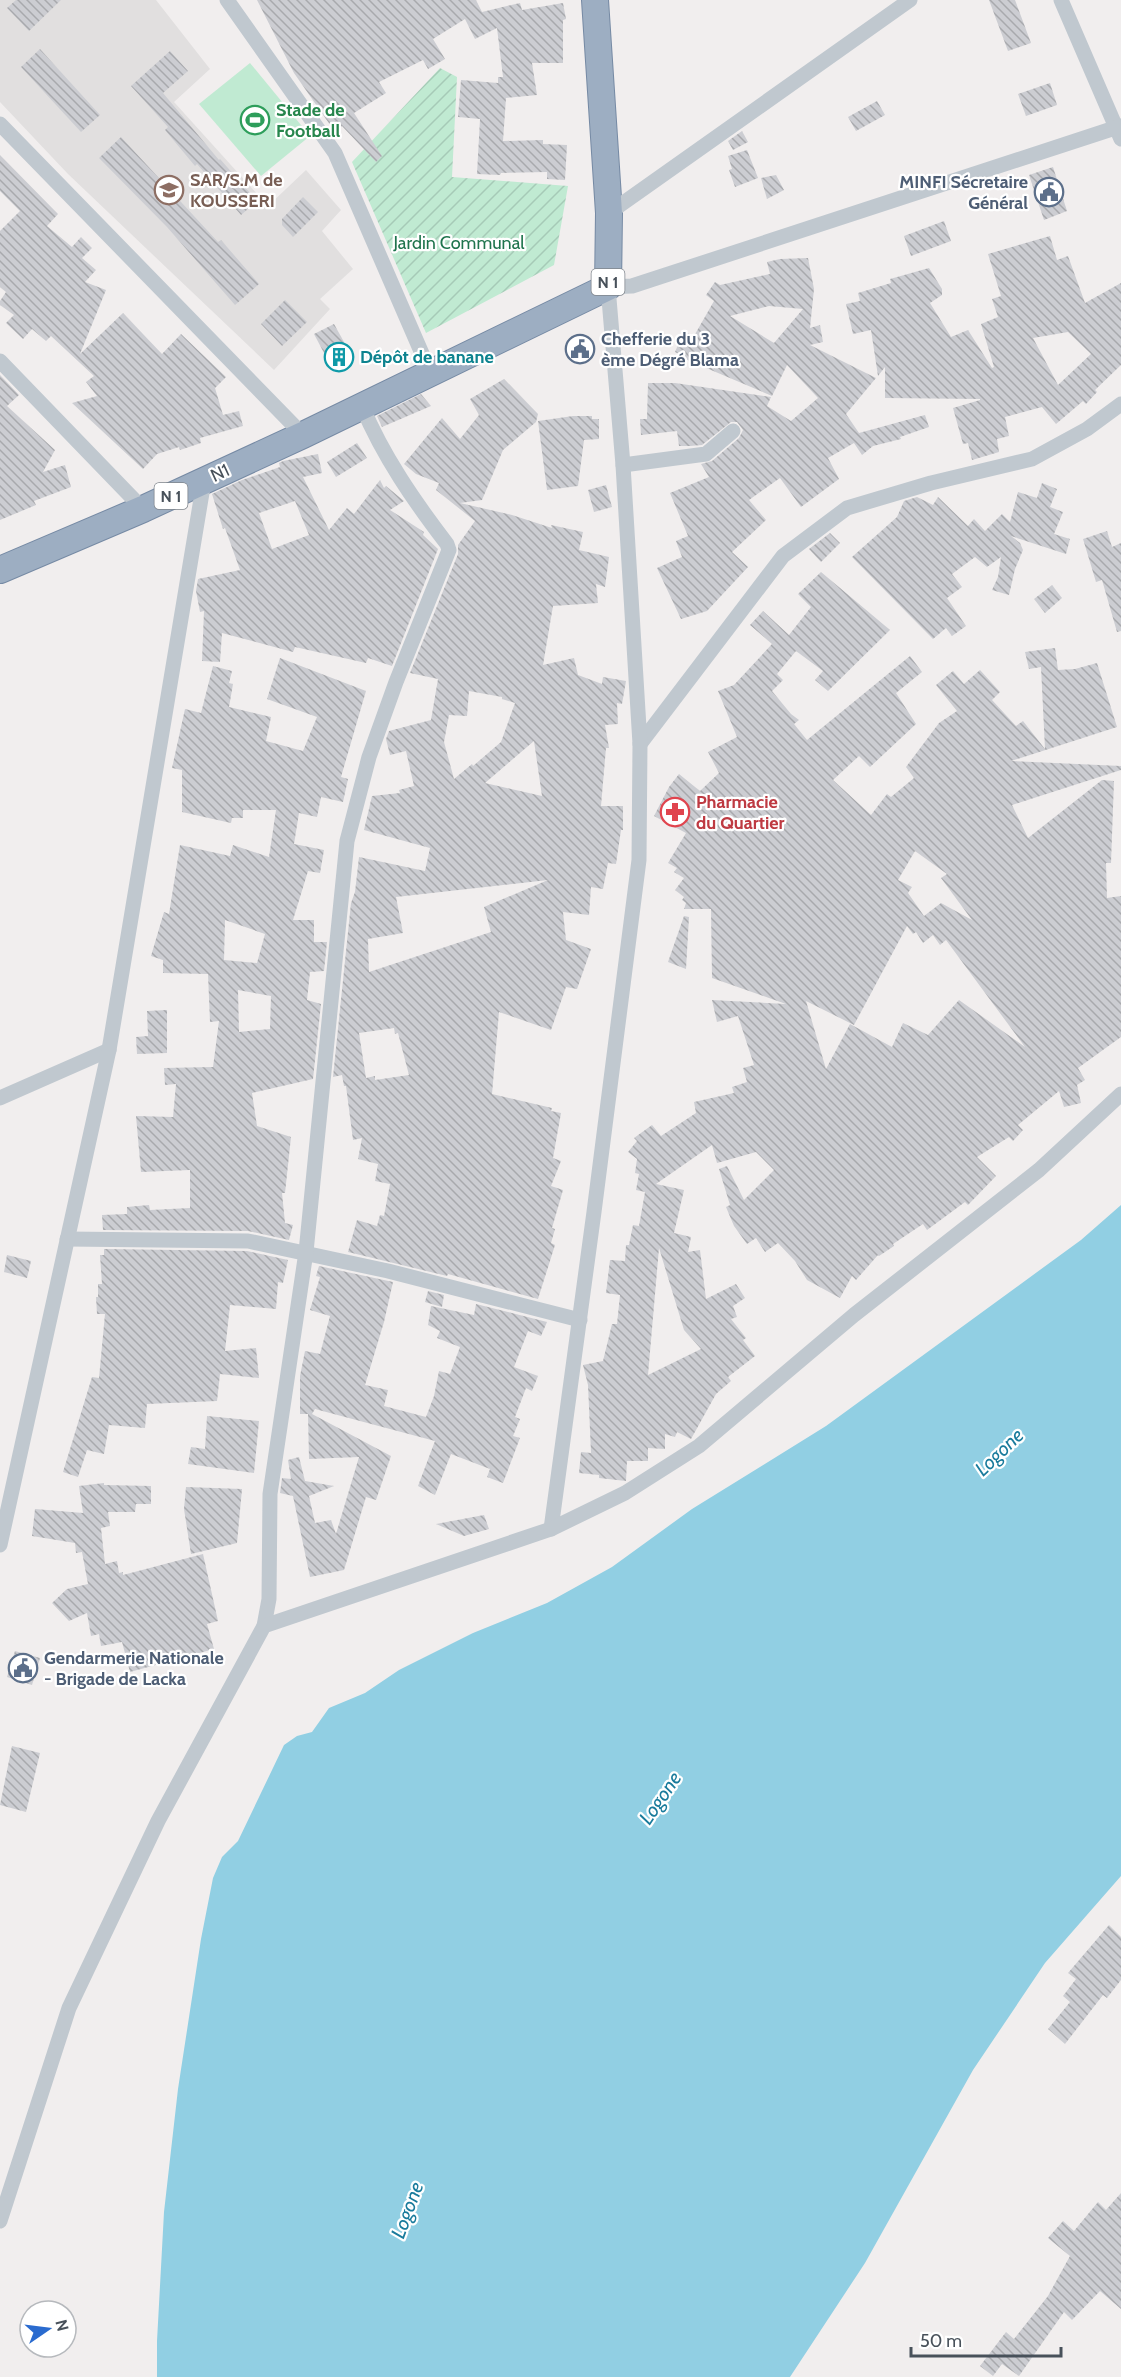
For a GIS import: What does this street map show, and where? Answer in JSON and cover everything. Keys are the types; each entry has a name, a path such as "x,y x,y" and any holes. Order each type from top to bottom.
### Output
{"highway":[{"name":"N 1","path":"354,410 608,287 609,213 596,0"},
{"name":"N1","path":"0,570 143,509 354,410"}],"street":[{"path":"227,0 335,153 430,372"},
{"path":"609,213 910,0"},
{"path":"551,1529 639,860 640,744 623,465 608,287 632,286 1119,131 1061,0"},
{"path":"0,124 303,435"},
{"path":"0,361 143,509"},
{"path":"640,744 783,556 847,508 931,483 1032,459 1087,429 1121,404"},
{"path":"0,2221 69,2008 158,1821 264,1626 269,1599 270,1494 306,1252 347,841 369,757 396,682 449,550 412,499 371,426 354,410"},
{"path":"623,465 706,454 733,431"},
{"path":"0,1545 4,1517 109,1050 204,481"},
{"path":"0,1098 109,1050"},
{"path":"264,1626 551,1529 625,1494 699,1446 854,1315 1039,1170 1121,1094"},
{"path":"67,1239 248,1241 306,1252 580,1320"}],"shaded area":[{"name":"SAR/S.M de KOUSSERI","path":"0,0 156,0 210,69 174,102 268,206 306,170 341,210 322,231 353,269 320,299 330,309 274,370 68,174 0,102"}],"green space":[{"name":"Stade de Football","path":"250,63 310,136 261,176 199,104"},
{"name":"Jardin Communal","path":"440,68 457,77 452,177 568,186 554,265 426,333 352,162"}],"water":[{"name":"Logone","path":"1121,1205 1121,1876 1045,1963 973,2070 865,2263 790,2377 157,2377 164,2212 178,2089 201,1939 213,1878 222,1857 238,1841 284,1745 297,1736 312,1732 329,1708 365,1693 399,1670 473,1633 547,1603 612,1567 692,1509 826,1426 1081,1240"}],"building":[{"path":"16,0 61,0 29,31 7,8"},
{"path":"257,0 476,0 482,12 520,3 522,10 563,3 566,19 563,20 563,63 532,63 537,95 506,98 503,141 543,140 543,144 567,145 565,180 547,179 547,172 477,174 480,119 458,117 461,80 498,83 498,77 503,77 497,28 475,39 465,19 433,39 445,59 428,69 423,60 379,82 386,93 354,113 382,156 376,162 342,126 335,132 294,73"},
{"path":"989,0 1015,0 1031,43 1008,51"},
{"path":"40,49 100,115 81,132 21,67"},
{"path":"170,51 188,71 163,93 257,201 241,215 197,164 195,166 165,130 168,127 131,86"},
{"path":"1050,83 1057,105 1026,116 1018,94"},
{"path":"877,101 885,115 856,131 848,117"},
{"path":"742,131 748,142 733,150 728,141"},
{"path":"121,137 218,242 221,240 259,284 235,305 167,227 99,158"},
{"path":"747,150 758,178 735,187 729,170 732,169 728,156"},
{"path":"0,155 58,214 47,226 72,247 81,237 92,248 82,258 96,270 85,282 106,290 80,354 123,313 162,354 181,334 226,377 215,388 223,415 239,411 243,426 200,438 201,443 180,450 179,447 157,454 143,469 72,403 97,396 86,382 94,376 51,336 46,341 32,329 23,339 6,323 14,315 0,305 6,292 0,287 0,231 20,211 0,191"},
{"path":"1053,167 1067,211 1044,220 1029,175"},
{"path":"776,175 784,190 767,199 761,178"},
{"path":"303,197 318,212 293,237 282,225 282,219"},
{"path":"944,221 951,241 911,256 904,236"},
{"path":"1050,236 1057,260 1068,256 1085,303 1121,283 1121,365 1095,390 1097,392 1086,404 1083,401 1056,424 1042,407 1005,417 1009,436 997,439 999,452 972,460 968,443 963,444 953,408 980,399 885,398 885,367 878,376 871,330 853,334 846,304 860,301 858,293 891,283 890,279 929,268 942,289 942,295 930,303 951,337 968,330 992,368 994,367 981,324 998,317 992,299 1001,296 988,254","holes":["1068,332 1091,354 1058,385 1033,338"]},
{"path":"808,258 814,289 810,328 820,325 823,342 810,345 876,378 846,414 859,433 925,415 929,427 900,437 901,439 873,446 862,455 854,443 828,458 839,479 801,507 780,478 749,500 766,520 732,552 748,567 707,611 681,619 657,568 682,557 676,541 688,536 670,493 709,477 701,464 712,461 739,438 743,430 737,422 731,422 702,445 690,446 679,446 677,431 641,435 640,419 647,419 648,383 675,383 771,397 767,406 791,421 818,398 787,365 772,396 678,356 679,354 675,352 684,331 694,336 714,301 706,295 715,282 720,285 770,274 767,262","holes":["769,306 803,309 774,343 730,316"]},
{"path":"285,300 307,322 282,346 261,324"},
{"path":"334,324 354,360 333,370 314,334"},
{"path":"0,375 19,395 7,406 55,450 43,472 65,465 71,487 34,501 36,505 0,520"},
{"path":"504,379 538,414 536,422 503,450 482,500 460,503 512,515 552,528 551,525 583,532 579,550 609,557 605,587 596,584 598,603 553,606 543,665 574,658 578,675 602,684 603,677 626,681 622,704 617,703 618,724 605,725 609,748 606,748 601,806 623,806 623,830 621,830 616,864 608,863 603,889 591,887 589,915 563,912 566,940 591,949 577,989 566,987 551,1030 499,1012 492,1094 552,1108 551,1111 561,1113 553,1158 561,1161 551,1186 563,1190 552,1228 555,1229 551,1243 555,1245 538,1299 448,1274 447,1276 348,1252 357,1220 377,1226 380,1215 384,1216 390,1184 375,1181 378,1164 358,1159 362,1138 353,1140 346,1086 344,1086 342,1075 333,1077 351,903 355,892 359,857 425,871 430,848 364,830 372,796 400,793 399,790 414,786 406,751 390,755 386,739 389,731 431,720 438,679 410,673 458,554 458,545 475,521 436,490 439,483 416,474 404,464 442,418 460,439 479,415 470,399","holes":["469,691 502,697 502,699 515,703 501,742 454,779 444,742 449,715 467,716","534,741 542,796 485,783","548,880 484,907 491,932 369,972 368,939 403,933 396,897","394,1028 395,1034 398,1033 409,1075 375,1080 375,1076 366,1078 359,1033"]},
{"path":"421,394 431,406 382,427 377,416"},
{"path":"592,416 592,419 599,419 599,439 584,440 578,486 547,490 538,421"},
{"path":"357,443 367,458 336,477 327,462"},
{"path":"318,454 322,473 303,477 329,530 347,508 354,514 380,480 384,488 386,486 404,501 390,510 424,532 423,535 438,549 392,666 368,658 366,663 295,647 293,652 222,633 220,662 202,661 204,611 200,612 196,591 198,579 240,570 212,494 242,480 280,467 279,463","holes":["295,501 309,535 272,549 259,513"]},
{"path":"1042,483 1057,489 1050,507 1063,512 1054,534 1070,539 1066,554 1011,536 1020,543 1023,550 1015,569 1009,595 992,590 998,577 1001,557 987,567 975,557 952,574 962,587 947,598 966,626 952,636 946,628 933,639 852,557 897,517 904,501 917,497 933,505 938,497 968,526 974,519 985,531 1002,514 1010,522 1018,492 1037,498"},
{"path":"606,485 612,507 594,512 588,490"},
{"path":"1107,531 1112,547 1121,543 1121,631 1117,632 1102,580 1096,582 1083,539"},
{"path":"830,533 840,543 821,562 809,549"},
{"path":"821,572 890,630 828,691 815,680 823,671 796,651 777,674 783,680 772,691 799,720 794,724 807,740 910,656 922,672 896,693 916,724 870,767 859,756 833,780 871,815 887,794 891,797 914,778 906,767 939,723 957,711 936,685 953,671 964,684 980,670 1000,692 992,700 1016,726 1023,721 1045,749 1041,667 1029,669 1025,652 1055,648 1058,670 1075,669 1097,663 1117,727 1011,761 1121,766 1121,770 1012,805 1028,838 1102,780 1114,781 1111,863 1106,863 1107,898 1121,896 1121,1037 1078,1068 1085,1080 1077,1085 1081,1103 1064,1107 1059,1091 1018,1125 1023,1130 1013,1141 1009,1137 977,1157 996,1176 968,1205 965,1202 927,1230 923,1224 893,1244 894,1246 878,1255 856,1280 852,1276 840,1298 807,1280 795,1261 778,1243 765,1252 756,1238 747,1244 734,1226 726,1207 730,1205 719,1169 727,1166 744,1200 774,1170 756,1152 717,1163 712,1145 656,1184 684,1190 674,1233 691,1237 688,1252 700,1250 706,1299 736,1284 745,1298 733,1306 737,1317 731,1319 746,1338 743,1340 755,1356 728,1377 731,1381 716,1394 691,1439 677,1432 675,1437 665,1434 665,1449 648,1448 648,1461 627,1461 626,1481 599,1478 599,1475 579,1473 581,1452 591,1453 588,1385 583,1365 603,1361 612,1324 617,1324 620,1295 606,1293 610,1260 625,1261 626,1245 629,1245 633,1225 639,1226 645,1192 636,1190 639,1174 635,1173 637,1159 628,1152 637,1141 634,1138 652,1125 661,1136 696,1113 694,1102 734,1093 732,1087 747,1082 743,1068 754,1065 738,1016 717,1022 712,1000 786,1004 712,978 711,909 684,909 686,903 682,900 684,897 675,890 684,878 674,872 677,868 668,863 686,833 654,816 669,787 679,774 700,791 719,773 708,752 737,737 718,691 734,685 772,644 750,625 763,611 789,635 811,607 798,594","holes":["915,851 947,874 941,878 972,920 941,903 924,916 908,893 912,887 898,880","907,926 913,934 916,932 923,943 933,935 940,945 946,940 1025,1047 959,1000 928,1035 903,1023 892,1047 850,1024 826,1069 806,1001 854,1025","659,1248 684,1330 701,1349 648,1375"]},
{"path":"1052,585 1062,598 1045,613 1034,599"},
{"path":"280,658 366,691 341,777 348,779 343,802 321,797 317,817 299,813 294,844 324,850 320,873 308,871 293,920 314,920 314,942 327,942 324,971 310,972 307,1000 321,1004 313,1079 252,1093 257,1126 291,1137 285,1193 282,1193 285,1223 293,1225 289,1240 248,1231 103,1230 102,1215 127,1214 127,1207 149,1205 150,1210 190,1208 190,1170 141,1172 136,1116 173,1117 176,1084 165,1085 164,1068 213,1067 219,1021 210,1022 208,974 163,973 163,960 151,956 164,912 169,914 180,845 230,856 233,845 269,857 276,810 243,810 243,818 232,818 231,823 182,812 182,770 172,768 185,709 201,713 213,666 232,671 229,683 233,684 229,707 271,717 266,741 303,751 317,717 267,699","holes":["225,920 265,934 257,963 224,960","238,990 271,996 270,1029 239,1032"]},
{"path":"684,916 689,917 686,969 668,962"},
{"path":"167,1010 167,1053 137,1054 136,1037 148,1036 147,1011"},
{"path":"104,1249 247,1251 288,1260 283,1283 278,1282 276,1309 230,1305 225,1351 256,1348 259,1378 220,1374 217,1401 147,1404 145,1428 109,1425 104,1454 87,1450 78,1477 63,1472 92,1377 99,1378 105,1314 97,1314 96,1297 98,1297 98,1284 102,1284 100,1255 104,1255"},
{"path":"7,1255 31,1261 27,1278 4,1272"},
{"path":"319,1266 393,1282 384,1322 365,1385 388,1390 384,1406 426,1417 434,1396 439,1371 450,1374 460,1347 437,1338 440,1331 428,1325 431,1306 474,1315 476,1304 547,1322 541,1336 528,1331 514,1367 538,1376 532,1391 526,1388 515,1417 520,1419 513,1436 520,1438 503,1483 487,1477 490,1469 451,1454 435,1495 418,1486 435,1441 315,1409 312,1414 391,1456 376,1500 366,1497 344,1570 310,1577 293,1496 280,1493 282,1478 291,1479 288,1460 299,1457 305,1481 334,1486 309,1496 315,1523 331,1520 336,1534 359,1457 309,1459 308,1414 300,1414 300,1376 305,1351 320,1354 330,1316 310,1310 320,1277 316,1276"},
{"path":"428,1291 444,1295 442,1307 425,1302"},
{"path":"207,1416 259,1421 254,1473 188,1464 191,1447 205,1449"},
{"path":"104,1483 104,1485 151,1486 151,1504 136,1504 135,1512 108,1512 110,1526 101,1528 105,1564 117,1561 119,1573 123,1572 123,1575 203,1554 218,1621 207,1624 214,1649 130,1672 122,1642 101,1646 99,1634 91,1636 87,1613 69,1621 52,1603 67,1589 88,1584 82,1552 76,1553 75,1543 32,1536 35,1509 83,1513 79,1486"},
{"path":"186,1487 242,1489 237,1543 191,1554 184,1509"},
{"path":"484,1515 489,1529 464,1536 436,1524"},
{"name":"Gendarmerie Nationale - Brigade de Lacka","path":"15,1651 40,1658 32,1685 7,1677"},
{"path":"12,1746 40,1753 26,1812 0,1805"},
{"path":"1109,1925 1121,1937 1121,1980 1107,1998 1103,1995 1065,2044 1048,2029 1070,2002 1063,1996 1076,1979 1068,1973"},
{"path":"1121,2193 1121,2309 1100,2291 1072,2320 1064,2312 1019,2376 1002,2364 993,2376 980,2366 1006,2332 1014,2339 1048,2296 1070,2256 1048,2238 1063,2221 1074,2231 1098,2202 1106,2210"}],"place":[{"name":"Stade de Football","path":"255,120"},
{"name":"SAR/S.M de KOUSSERI","path":"169,190"},
{"name":"MINFI Sécretaire Général","path":"1049,192"},
{"name":"Chefferie du 3 ème Dégré Blama","path":"580,349"},
{"name":"Dépôt de banane","path":"339,357"},
{"name":"Pharmacie du Quartier","path":"675,812"},
{"name":"Gendarmerie Nationale - Brigade de Lacka","path":"23,1668"}]}
